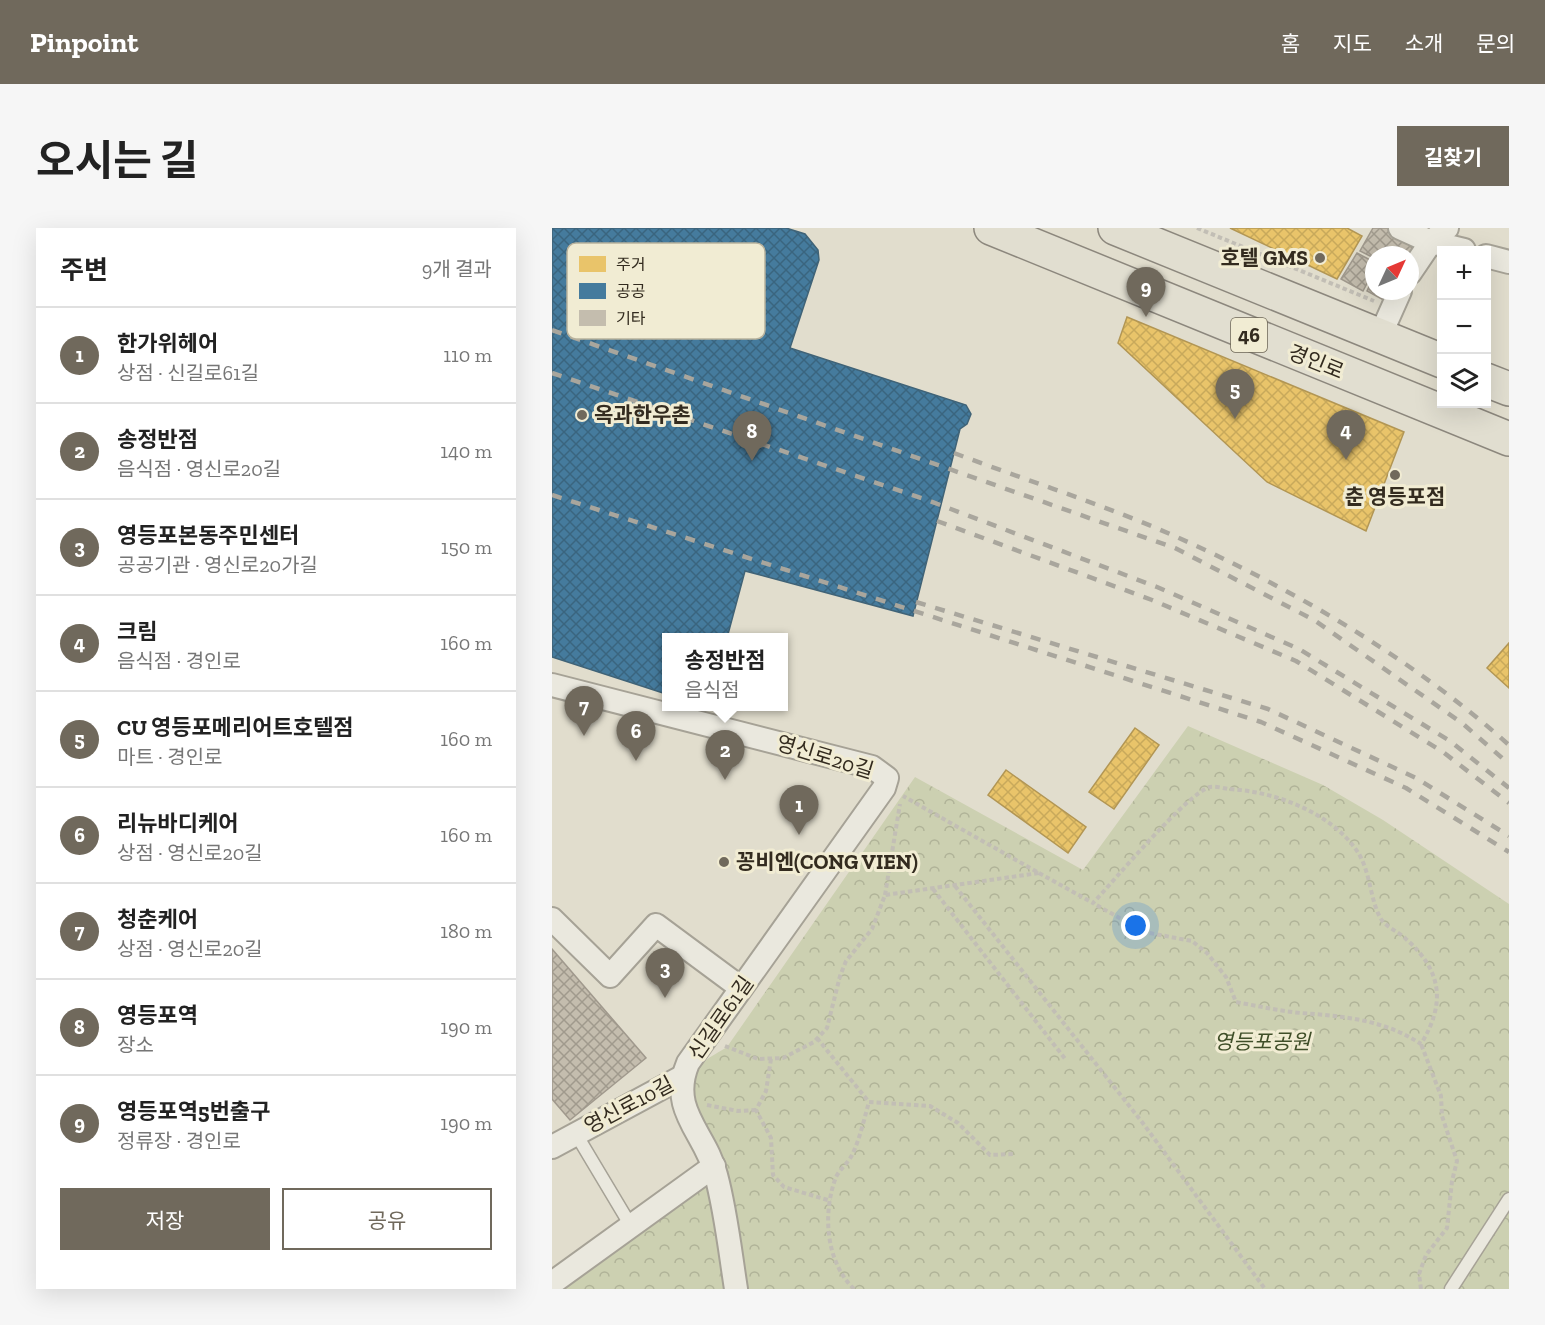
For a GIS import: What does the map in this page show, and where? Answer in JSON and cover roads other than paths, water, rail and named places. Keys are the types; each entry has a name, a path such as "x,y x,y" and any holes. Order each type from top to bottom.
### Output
{"main road":[{"name":"경인로","path":"991,228 1509,439"},
{"name":"46","path":"1115,228 1390,312 1437,356"},
{"path":"1491,382 1509,390"}],"street":[{"path":"1400,228 1439,235 1457,246"},
{"path":"1419,261 1439,235"},
{"path":"1491,257 1509,262"},
{"name":"영신로20길","path":"552,685 872,767 887,778"},
{"name":"신길로61길","path":"736,1289 714,1166 687,1116 681,1090 682,1077 688,1063 884,788 887,778"},
{"path":"552,919 610,976 656,925 741,988"},
{"name":"영신로10길","path":"552,1148 682,1077"},
{"path":"552,1283 714,1166"}],"lane":[{"name":"영신로10길","path":"576,1134 631,1226"},
{"path":"1451,1289 1509,1199"}],"railway":[{"path":"552,330 567,335"},
{"path":"578,339 1175,548 1314,620 1462,723 1509,764"},
{"path":"552,373 927,500 1157,587 1299,649 1450,741 1509,788"},
{"path":"954,453 1152,526 1266,580 1352,629 1393,656 1434,684 1509,745"},
{"path":"552,495 1261,722 1406,788 1509,852"},
{"path":"937,521 1152,600 1296,661 1443,752 1509,803"},
{"path":"916,602 1268,709 1416,778 1509,836"}],"place":[{"name":"호텔 GMS","path":"1320,258"},
{"name":"영등포역5번출구","path":"1146,317"},
{"name":"옥과한우촌","path":"582,415"},
{"name":"CU 영등포메리어트호텔점","path":"1235,419"},
{"name":"크림","path":"1346,460"},
{"name":"영등포역","path":"752,461"},
{"name":"춘 영등포점","path":"1395,475"},
{"name":"청춘케어","path":"584,736"},
{"name":"리뉴바디케어","path":"636,761"},
{"name":"송정반점","path":"725,780"},
{"name":"한가위헤어","path":"799,835"},
{"name":"꽁비엔(CONG VIEN)","path":"724,862"},
{"name":"영등포본동주민센터","path":"665,998"}],"park label":[{"name":"영등포공원","path":"1262,1042"}]}
